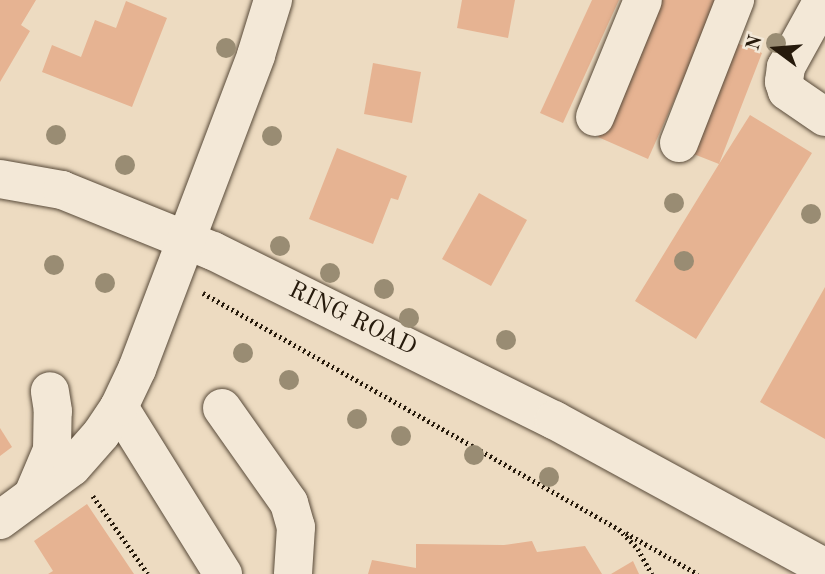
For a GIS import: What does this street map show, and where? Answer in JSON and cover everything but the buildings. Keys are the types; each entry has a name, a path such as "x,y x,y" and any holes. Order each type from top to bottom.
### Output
{"street":[{"path":"0,520 72,467 101,434 119,407 137,369 184,238 256,55 273,0"},
{"path":"595,117 643,0"},
{"path":"679,144 734,0"},
{"path":"822,0 786,66 784,82 787,90 825,117"},
{"name":"RING ROAD","path":"0,179 62,190 184,238 554,420 825,568"},
{"path":"32,497 52,450 53,411 50,391"},
{"path":"119,407 223,574"},
{"path":"222,408 289,503 296,527 293,574"}],"path":[{"path":"172,275 698,574"},
{"path":"72,467 148,574"},
{"path":"619,529 638,549 652,574"}]}
